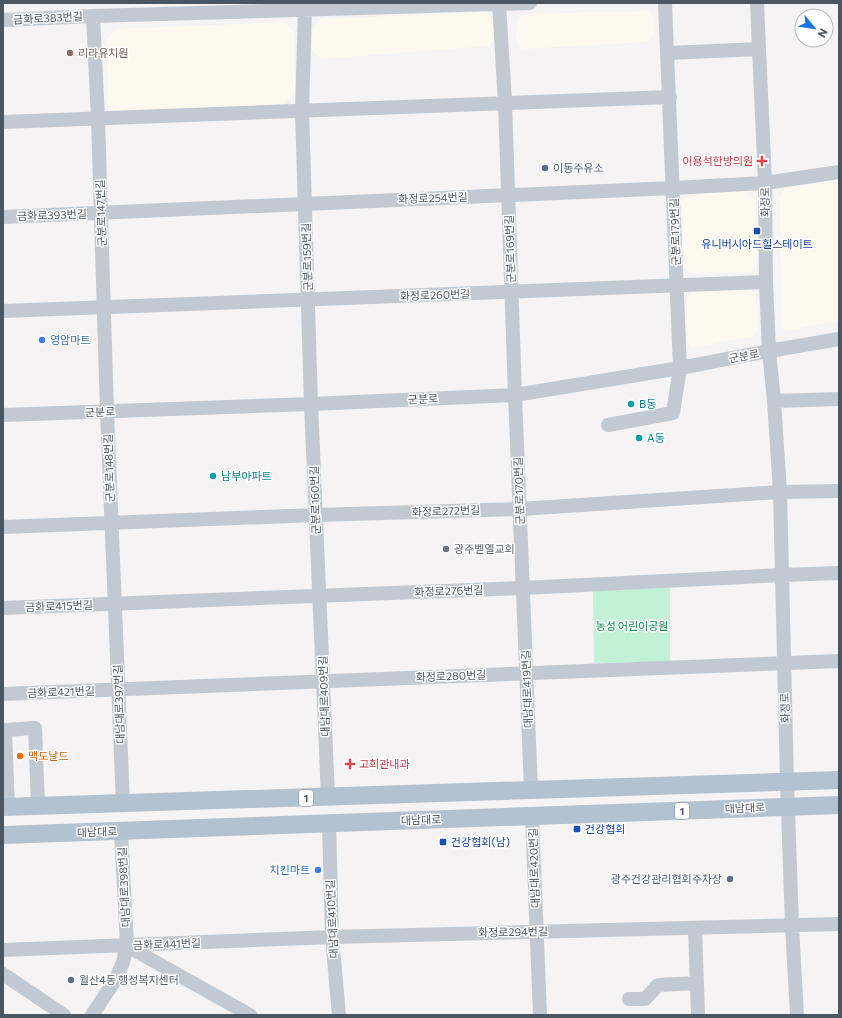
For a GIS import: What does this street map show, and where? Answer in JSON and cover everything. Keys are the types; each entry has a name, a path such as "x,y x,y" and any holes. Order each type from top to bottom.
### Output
{"main road":[{"name":"1","path":"5,807 839,780"},
{"name":"대남대로","path":"3,835 839,805"}],"street":[{"name":"금화로383번길","path":"3,20 305,9 530,3"},
{"name":"군분로179번길","path":"608,425 673,413 680,368 665,3"},
{"name":"화정로","path":"757,3 765,183 766,282 769,351 780,492 787,781 797,1015"},
{"name":"군분로169번길","path":"499,4 505,103 515,395"},
{"name":"군분로159번길","path":"305,9 302,111 311,404"},
{"name":"군분로147번길","path":"93,16 98,119 107,412"},
{"path":"668,53 759,49"},
{"path":"3,122 670,97"},
{"name":"화정로254번길","path":"101,213 765,183 839,172"},
{"name":"금화로393번길","path":"3,217 101,213"},
{"name":"화정로260번길","path":"104,307 766,282"},
{"path":"3,311 104,307"},
{"name":"군분로","path":"3,415 515,395 680,368 839,339"},
{"name":"군분로170번길","path":"515,395 523,588"},
{"path":"774,401 839,399"},
{"name":"군분로160번길","path":"311,404 320,596"},
{"name":"군분로148번길","path":"107,412 115,604"},
{"name":"화정로272번길","path":"112,523 520,509 780,492 839,491"},
{"path":"3,528 112,523"},
{"name":"화정로276번길","path":"115,604 523,588 782,574 839,573"},
{"name":"대남대로419번길","path":"523,588 531,790"},
{"name":"대남대로409번길","path":"320,596 328,797"},
{"name":"금화로415번길","path":"3,608 115,604"},
{"name":"대남대로397번길","path":"115,604 123,804"},
{"name":"화정로280번길","path":"118,689 839,661"},
{"name":"금화로421번길","path":"3,694 118,689"},
{"path":"5,807 5,730 35,728 38,806"},
{"name":"대남대로420번길","path":"532,816 540,1015"},
{"name":"대남대로410번길","path":"329,824 332,937 339,1015"},
{"name":"대남대로398번길","path":"92,1015 116,979 123,962 127,945 121,831"},
{"name":"화정로294번길","path":"332,937 839,924"},
{"path":"694,928 698,1015"},
{"name":"금화로441번길","path":"3,950 332,937"},
{"path":"127,945 250,1015"},
{"path":"3,974 64,1015"},
{"path":"629,999 645,999 658,985 697,983"}],"shaded area":[{"path":"647,11 653,17 654,34 647,42 523,49 516,42 517,20 525,14"},
{"path":"486,12 494,20 495,37 489,46 321,59 312,50 312,30 320,19"},
{"path":"285,22 295,33 295,95 284,104 115,112 108,106 107,38 116,29"},
{"path":"839,179 839,320 786,331 781,326 780,196 784,189"},
{"path":"746,191 755,199 758,263 750,272 692,274 684,267 682,201 691,193"},
{"path":"750,289 756,296 758,330 751,337 692,348 687,341 687,298 693,290"}],"green space":[{"name":"농성 어린이공원","path":"670,588 670,662 594,663 593,590"}],"place":[{"name":"리라유치원","path":"70,53"},
{"name":"이용석한방의원","path":"762,161"},
{"name":"이동주유소","path":"545,168"},
{"name":"유니버시아드힐스테이트","path":"757,231"},
{"name":"영암마트","path":"42,340"},
{"name":"B동","path":"631,404"},
{"name":"A동","path":"639,438"},
{"name":"남부아파트","path":"213,476"},
{"name":"광주벧엘교회","path":"446,549"},
{"name":"맥도날드","path":"20,756"},
{"name":"고희관내과","path":"350,764"},
{"name":"건강협회","path":"577,829"},
{"name":"건강협회(남)","path":"443,842"},
{"name":"치킨마트","path":"318,870"},
{"name":"광주건강관리협회주차장","path":"730,879"},
{"name":"월산4동 행정복지센터","path":"71,980"}]}
